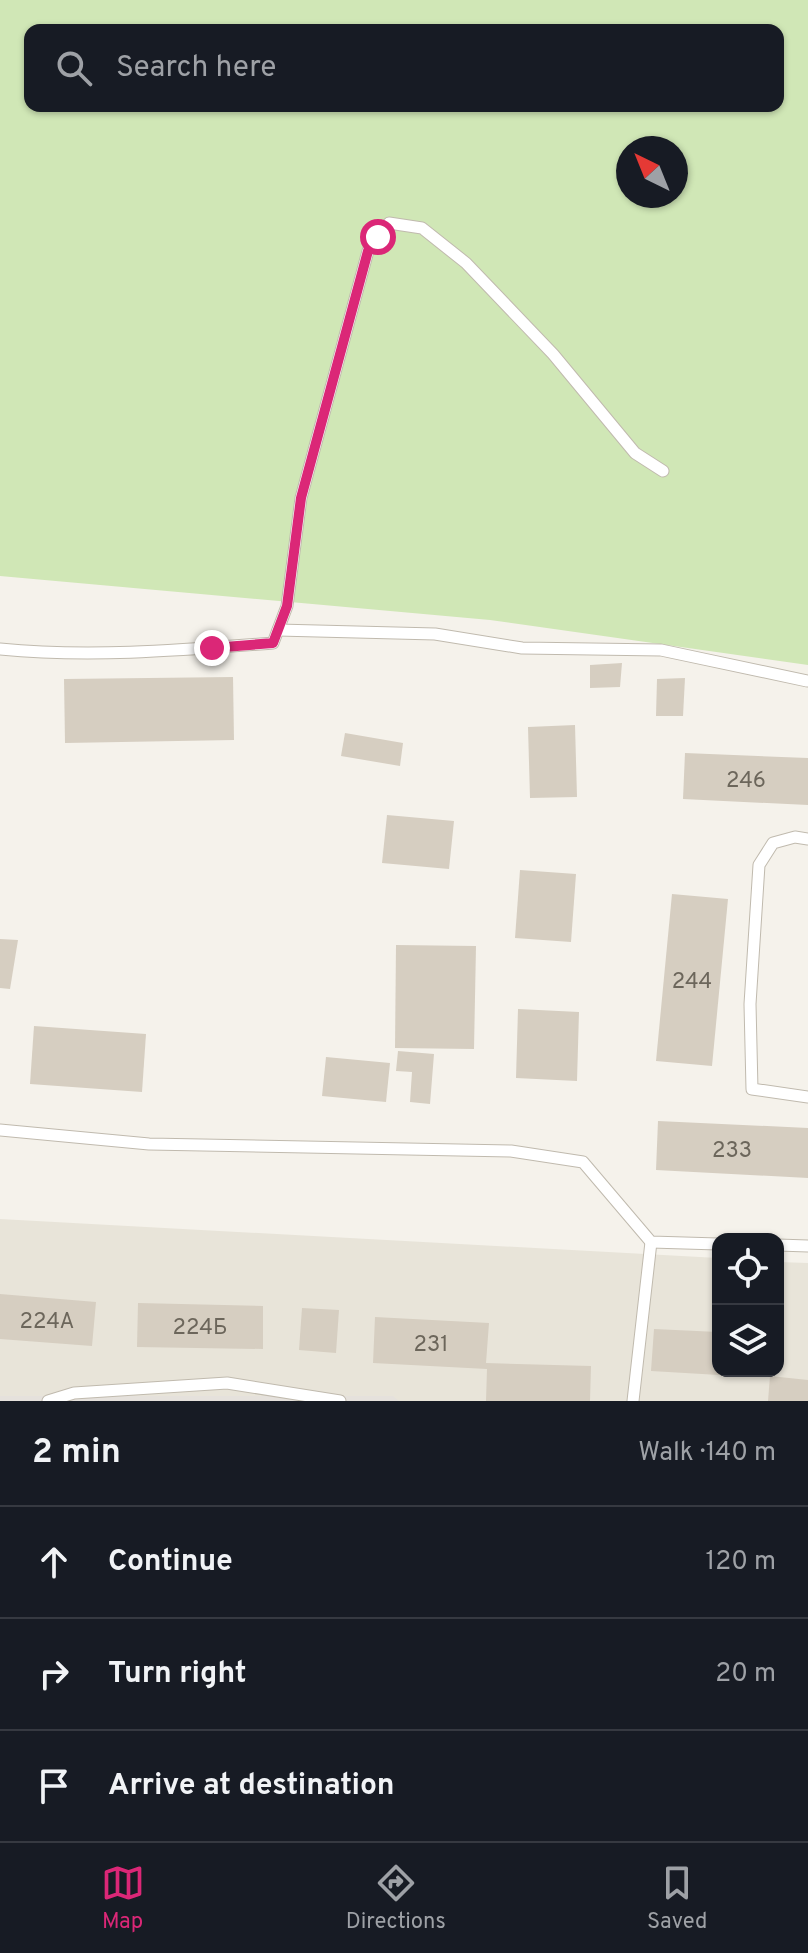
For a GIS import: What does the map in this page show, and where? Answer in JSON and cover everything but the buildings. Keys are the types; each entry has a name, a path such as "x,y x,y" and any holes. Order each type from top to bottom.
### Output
{"lane":[{"path":"0,649 151,653 273,643 287,606 301,498 368,251 389,223 422,228 466,263 553,354 635,453 663,471"},
{"path":"278,630 435,634 522,648 661,650 807,681"},
{"path":"808,839 795,837 773,843 759,865 750,1004 752,1089 808,1097"},
{"path":"0,1130 149,1144 511,1151 583,1162 651,1242 633,1401"},
{"path":"651,1242 712,1244"},
{"path":"784,1245 808,1246"},
{"path":"48,1401 74,1393 227,1383 340,1401"}],"shaded area":[{"path":"0,1219 712,1258 712,1377 784,1377 784,1262 808,1263 808,1401 0,1401"},
{"path":"0,1396 393,1396 399,1401 0,1401"}],"green space":[{"path":"0,0 808,0 808,665 490,620 0,576"}],"route":[{"path":"212,648 273,643 287,606 301,498 368,251 378,237"}]}
